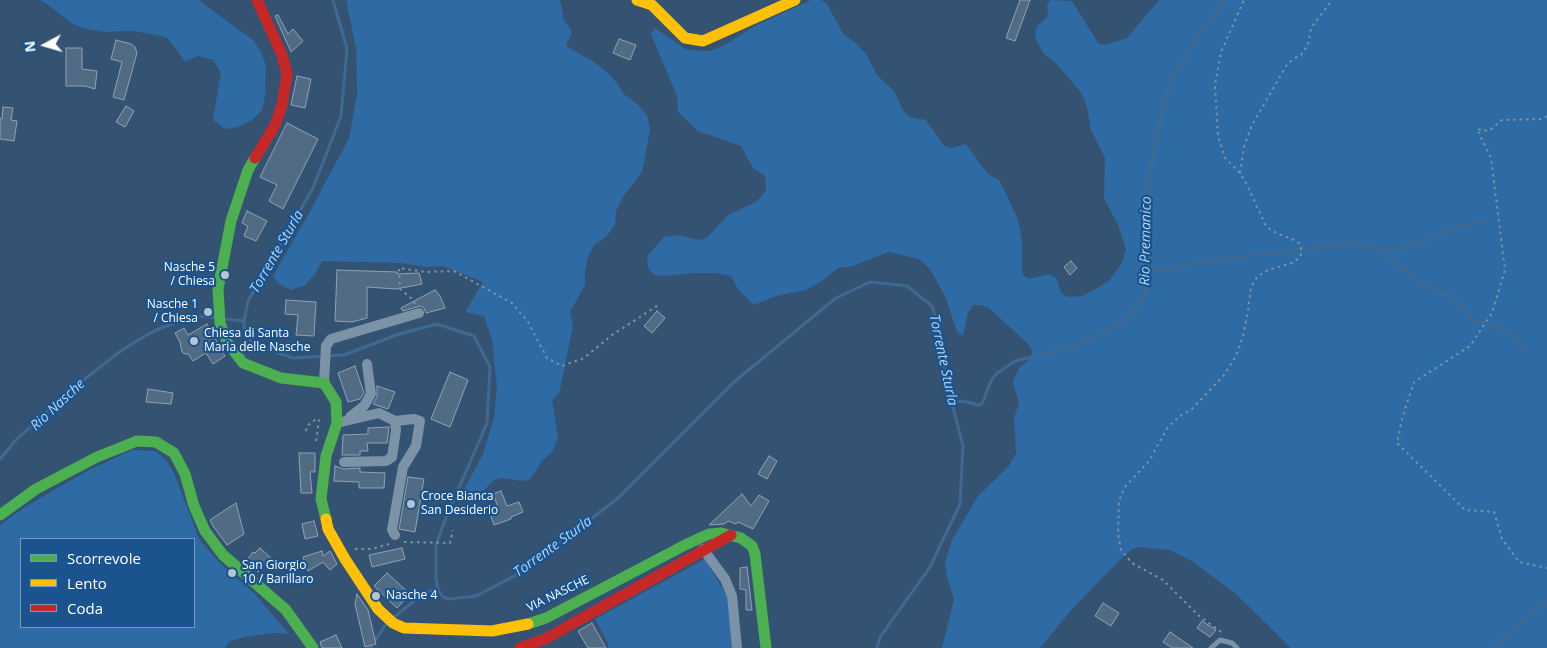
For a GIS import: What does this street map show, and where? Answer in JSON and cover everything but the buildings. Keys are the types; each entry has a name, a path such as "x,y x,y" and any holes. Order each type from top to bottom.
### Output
{"street":[{"path":"257,0 282,55 287,74 282,105 275,125 248,170 232,221 218,289 220,323 227,342 243,363 281,378 325,378 326,346 330,340 338,336 419,313"},
{"path":"636,0 652,5 685,38 704,41 796,0"},
{"path":"342,421 364,406 372,394 367,364"},
{"name":"VIA NASCHE","path":"325,378 342,421 326,456 321,499 328,529 345,559 382,614 399,627 409,629 492,630 532,623 546,618 685,545 709,534 721,533 742,538 752,546 755,554 766,648"},
{"path":"342,421 379,413 395,421 414,419 420,422 416,446 403,466 392,530 395,540"},
{"path":"344,462 386,461 392,457 396,430 395,421"},
{"path":"0,515 36,489 97,458 137,441 156,442 174,453 185,474 194,506 205,530 222,555 286,610 313,648"},
{"path":"520,648 545,639 702,549 731,535"},
{"path":"702,549 725,579 732,596 737,648"}],"lane":[{"path":"1211,648 1220,640 1232,643 1237,648"}],"path":[{"path":"1232,643 1218,629 1198,615 1163,580 1132,563 1121,550 1118,534 1119,501 1124,488 1149,461 1168,427 1180,416 1192,410 1224,375 1236,356 1243,336 1250,287 1257,277 1268,270 1292,263 1299,258 1302,252 1300,244 1272,231 1266,226 1253,196 1240,173 1225,158 1218,136 1215,85 1221,52 1244,0"},
{"path":"1240,173 1244,146 1252,125 1286,66 1292,59 1301,55 1308,45 1311,28 1332,0"},
{"path":"1547,116 1543,119 1502,120 1489,132 1477,129 1491,158 1505,270 1492,312 1470,346 1414,382 1403,415 1397,443 1465,510 1494,512 1502,539 1519,562 1547,568"},
{"path":"419,313 412,299 400,289 399,268 426,272 454,271 512,303 528,322 547,358 562,366 584,358 612,334 660,304"},
{"path":"306,431 307,426 319,419 316,441 317,449"},
{"path":"345,559 352,556 349,549 372,549 395,540 450,543 453,530"}],"shaded area":[{"path":"39,0 198,0 253,40 261,52 266,66 265,96 262,110 252,120 238,127 225,129 213,120 221,73 213,60 198,56 185,62 168,38 156,35 133,31 105,32 86,29 73,24"},
{"path":"346,0 560,0 564,20 572,32 566,46 606,71 625,95 647,115 650,129 642,172 623,197 616,211 615,225 606,237 594,245 588,257 585,285 570,312 573,326 559,394 552,400 558,437 553,451 542,461 530,479 523,481 501,478 494,480 473,501 465,502 459,499 483,454 494,418 497,387 492,340 484,316 465,312 483,282 443,266 426,267 401,263 322,261 315,274 305,285 291,290 278,283 273,276 349,138 357,95 356,48"},
{"path":"811,0 821,0 827,4 843,34 856,43 866,54 877,75 894,91 904,112 910,117 926,120 944,146 952,148 966,144 987,173 1000,181 1018,220 1022,241 1022,273 1028,279 1049,274 1056,278 1061,293 1068,297 1083,296 1109,281 1122,263 1126,249 1118,225 1104,198 1105,158 1091,130 1087,107 1082,94 1057,64 1044,54 1036,40 1037,26 1048,16 1047,5 1050,0 1072,1 1098,43 1105,45 1127,38 1159,0 1547,0 1547,648 1291,648 1237,595 1192,561 1169,550 1139,547 1132,549 1125,555 1072,609 1040,648 942,648 954,599 945,563 952,540 978,496 1008,467 1016,454 1014,418 1019,403 1013,382 1019,368 1031,358 1032,350 1028,344 988,307 981,305 973,305 968,312 963,336 957,332 945,296 930,269 919,259 888,252 853,266 838,268 819,283 805,290 776,296 754,305 738,289 731,276 716,273 655,275 649,270 647,262 648,255 664,237 678,235 700,240 707,238 728,215 756,202 766,191 765,176 753,168 741,146 698,131 678,112 677,96 651,34 655,28 687,50 709,51 723,46 755,26"},
{"path":"132,450 155,451 166,460 174,473 199,539 219,562 255,594 289,634 274,633 244,637 229,642 225,648 0,648 0,525 25,507 87,471"},
{"path":"705,559 727,596 733,648 608,648 608,643 595,619"}],"waterway":[{"name":"Torrente Sturla","path":"333,0 347,49 341,116 313,188 248,301 244,328 251,341 258,346 293,358 344,355 399,334 437,324 474,336 490,367 487,423 436,545 436,577 438,590 443,597 449,599 476,596 520,573 617,499 735,381 836,298 870,282 907,286 932,306 941,333 945,376 963,446 960,504 930,567 880,637 877,648"},
{"name":"Rio Premanico","path":"952,403 963,401 978,405 982,404 991,381 996,374 1015,361 1066,349 1119,325 1133,312 1145,294 1148,279 1148,258 1144,234 1146,193 1165,98 1180,65 1204,28 1226,0"},
{"path":"1382,250 1412,247 1455,227 1488,221"},
{"path":"1148,272 1214,260 1359,243 1382,250 1394,263 1426,286 1452,296 1473,320 1508,330 1526,353"},
{"name":"Rio Nasche","path":"0,459 16,440 76,386 118,353 156,330 185,319 199,316 216,318"},
{"path":"225,319 244,321"},
{"path":"393,618 420,596 437,588"},
{"path":"1492,648 1547,601"},
{"path":"370,648 386,624"}],"traffic: fast":[{"path":"255,158 248,170 231,221 218,289 220,323 227,342 243,363 281,378 324,383 336,402 337,423 326,456 321,499 326,519"},
{"path":"0,515 36,489 97,457 137,441 156,442 174,453 185,474 194,506 205,531 223,555 286,610 313,648"},
{"path":"528,624 546,618 685,545 709,534 721,533 741,538 752,546 755,554 766,648"}],"traffic: slow":[{"path":"637,0 652,5 685,38 703,41 795,0"},
{"path":"326,519 328,529 345,559 378,609 393,623 404,628 492,631 528,624"}],"traffic: jam":[{"path":"255,158 275,125 282,105 287,74 282,55 257,0"},
{"path":"520,648 545,639 731,535"}],"place":[{"name":"Nasche 5 / Chiesa","path":"225,275"},
{"name":"Nasche 1 / Chiesa","path":"208,312"},
{"name":"Chiesa di Santa Maria delle Nasche","path":"194,341"},
{"name":"Croce Bianca San Desiderio","path":"411,504"},
{"name":"San Giorgio 10 / Barillaro","path":"232,573"},
{"name":"Nasche 4","path":"376,596"}]}
